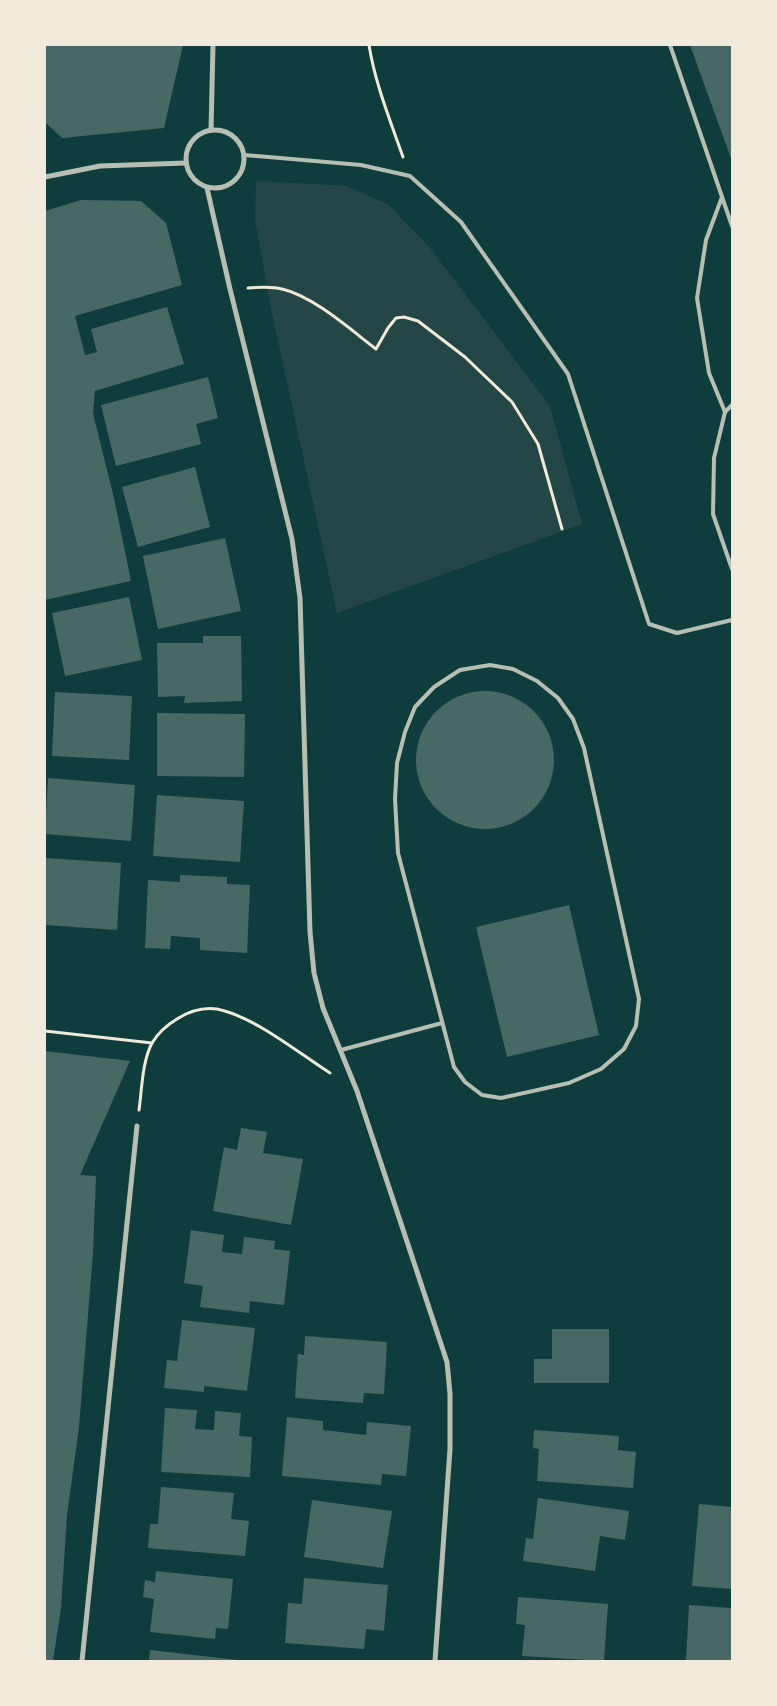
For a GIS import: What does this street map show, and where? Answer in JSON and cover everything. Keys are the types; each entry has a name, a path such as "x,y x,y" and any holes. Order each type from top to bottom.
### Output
{"street":[{"path":"211,130 212,45"},
{"path":"211,130 222,131 232,135 240,144 244,155 243,166 238,177 229,184 218,188 207,188 197,182 189,174 186,163 191,141 200,134 211,130"},
{"path":"45,177 100,166 186,163"},
{"path":"207,188 292,539 300,598 314,973 324,1008 357,1091 447,1362 450,1394 450,1449 434,1661"},
{"path":"82,1661 136,1126"}],"lane":[{"path":"670,45 732,226"},
{"path":"244,155 361,165 410,176 461,222 568,374 649,624 677,633 732,620"},
{"path":"722,197 706,240 697,298 709,373 725,412"},
{"path":"732,405 725,412 714,458 713,514 732,569"},
{"path":"490,665 513,669 537,681 558,698 573,720 584,748 639,999 636,1026 624,1048 601,1069 569,1083 501,1098 482,1095 465,1082 454,1067 442,1023 398,853 395,799 397,763 405,732 415,707 434,687 460,670 490,665"},
{"path":"341,1050 442,1023"}],"path":[{"path":"369,45 384,105 410,176"},
{"path":"230,289 262,287 283,289 306,298 376,349 396,318 404,317 418,321 465,357 512,402 538,444 562,529"},
{"path":"136,1126 145,1065 152,1043 167,1025 181,1016 197,1010 215,1009 240,1016 357,1091"},
{"path":"45,1032 152,1043"}],"shaded area":[{"path":"256,181 347,186 389,205 430,248 550,406 582,524 337,613 270,304 255,219"}],"building":[{"path":"45,45 183,45 164,128 62,138 45,122"},
{"path":"690,45 732,45 732,161"},
{"path":"81,200 141,201 166,223 182,285 75,316 85,355 97,352 91,329 167,307 184,364 95,391 93,413 114,498 131,581 45,600 45,211"},
{"path":"208,377 218,418 196,424 201,444 116,466 101,405"},
{"path":"195,467 210,527 138,547 122,487"},
{"path":"225,538 241,611 158,629 143,556"},
{"path":"129,597 142,660 65,676 52,613"},
{"path":"203,636 241,636 242,701 184,703 185,696 158,697 157,643 203,643"},
{"path":"485,691 511,696 534,711 549,734 554,760 549,786 534,809 511,824 485,829 459,824 436,809 421,786 416,760 421,734 436,711 459,696"},
{"path":"55,692 132,696 129,760 52,756"},
{"path":"157,713 245,714 244,777 157,776"},
{"path":"48,778 135,785 131,841 45,834"},
{"path":"157,795 244,801 240,862 153,856"},
{"path":"45,858 121,863 117,930 45,925"},
{"path":"180,875 227,877 227,884 250,885 247,953 200,950 200,938 171,936 170,949 145,948 148,880 180,882"},
{"path":"569,905 599,1035 507,1057 476,927"},
{"path":"45,1051 130,1061 80,1175 96,1176 93,1253 79,1427 67,1515 61,1608 53,1661 45,1661"},
{"path":"241,1128 267,1132 263,1153 303,1159 291,1225 213,1211 224,1147 237,1150"},
{"path":"191,1230 224,1235 222,1252 242,1254 244,1237 275,1241 274,1249 290,1251 284,1305 250,1301 249,1313 200,1307 203,1286 184,1283"},
{"path":"182,1320 255,1328 247,1391 204,1386 204,1392 164,1388 167,1360 177,1361"},
{"path":"552,1329 609,1329 609,1383 534,1383 534,1359 552,1359"},
{"path":"305,1336 387,1342 384,1394 364,1393 363,1403 295,1398 298,1354 304,1355"},
{"path":"165,1408 197,1410 195,1429 214,1430 215,1411 241,1413 239,1436 252,1437 250,1477 161,1472"},
{"path":"287,1417 323,1421 323,1430 366,1435 367,1422 411,1426 406,1476 382,1474 381,1485 282,1476"},
{"path":"534,1430 619,1436 618,1450 636,1452 633,1488 537,1481 539,1449 533,1448"},
{"path":"161,1487 234,1493 231,1519 249,1521 245,1556 148,1548 150,1524 158,1524"},
{"path":"538,1498 629,1511 625,1540 600,1536 595,1571 523,1561 526,1538 533,1539"},
{"path":"312,1500 392,1511 383,1568 304,1557"},
{"path":"699,1504 732,1507 732,1589 692,1586"},
{"path":"156,1571 233,1579 228,1629 216,1628 215,1639 150,1632 154,1599 143,1597 145,1580 155,1582"},
{"path":"304,1578 388,1585 384,1631 366,1629 364,1649 285,1643 288,1603 302,1604"},
{"path":"518,1597 608,1604 604,1661 522,1656 525,1625 516,1624"},
{"path":"689,1605 732,1608 732,1661 686,1661"},
{"path":"150,1650 238,1660 238,1661 149,1661"}]}
